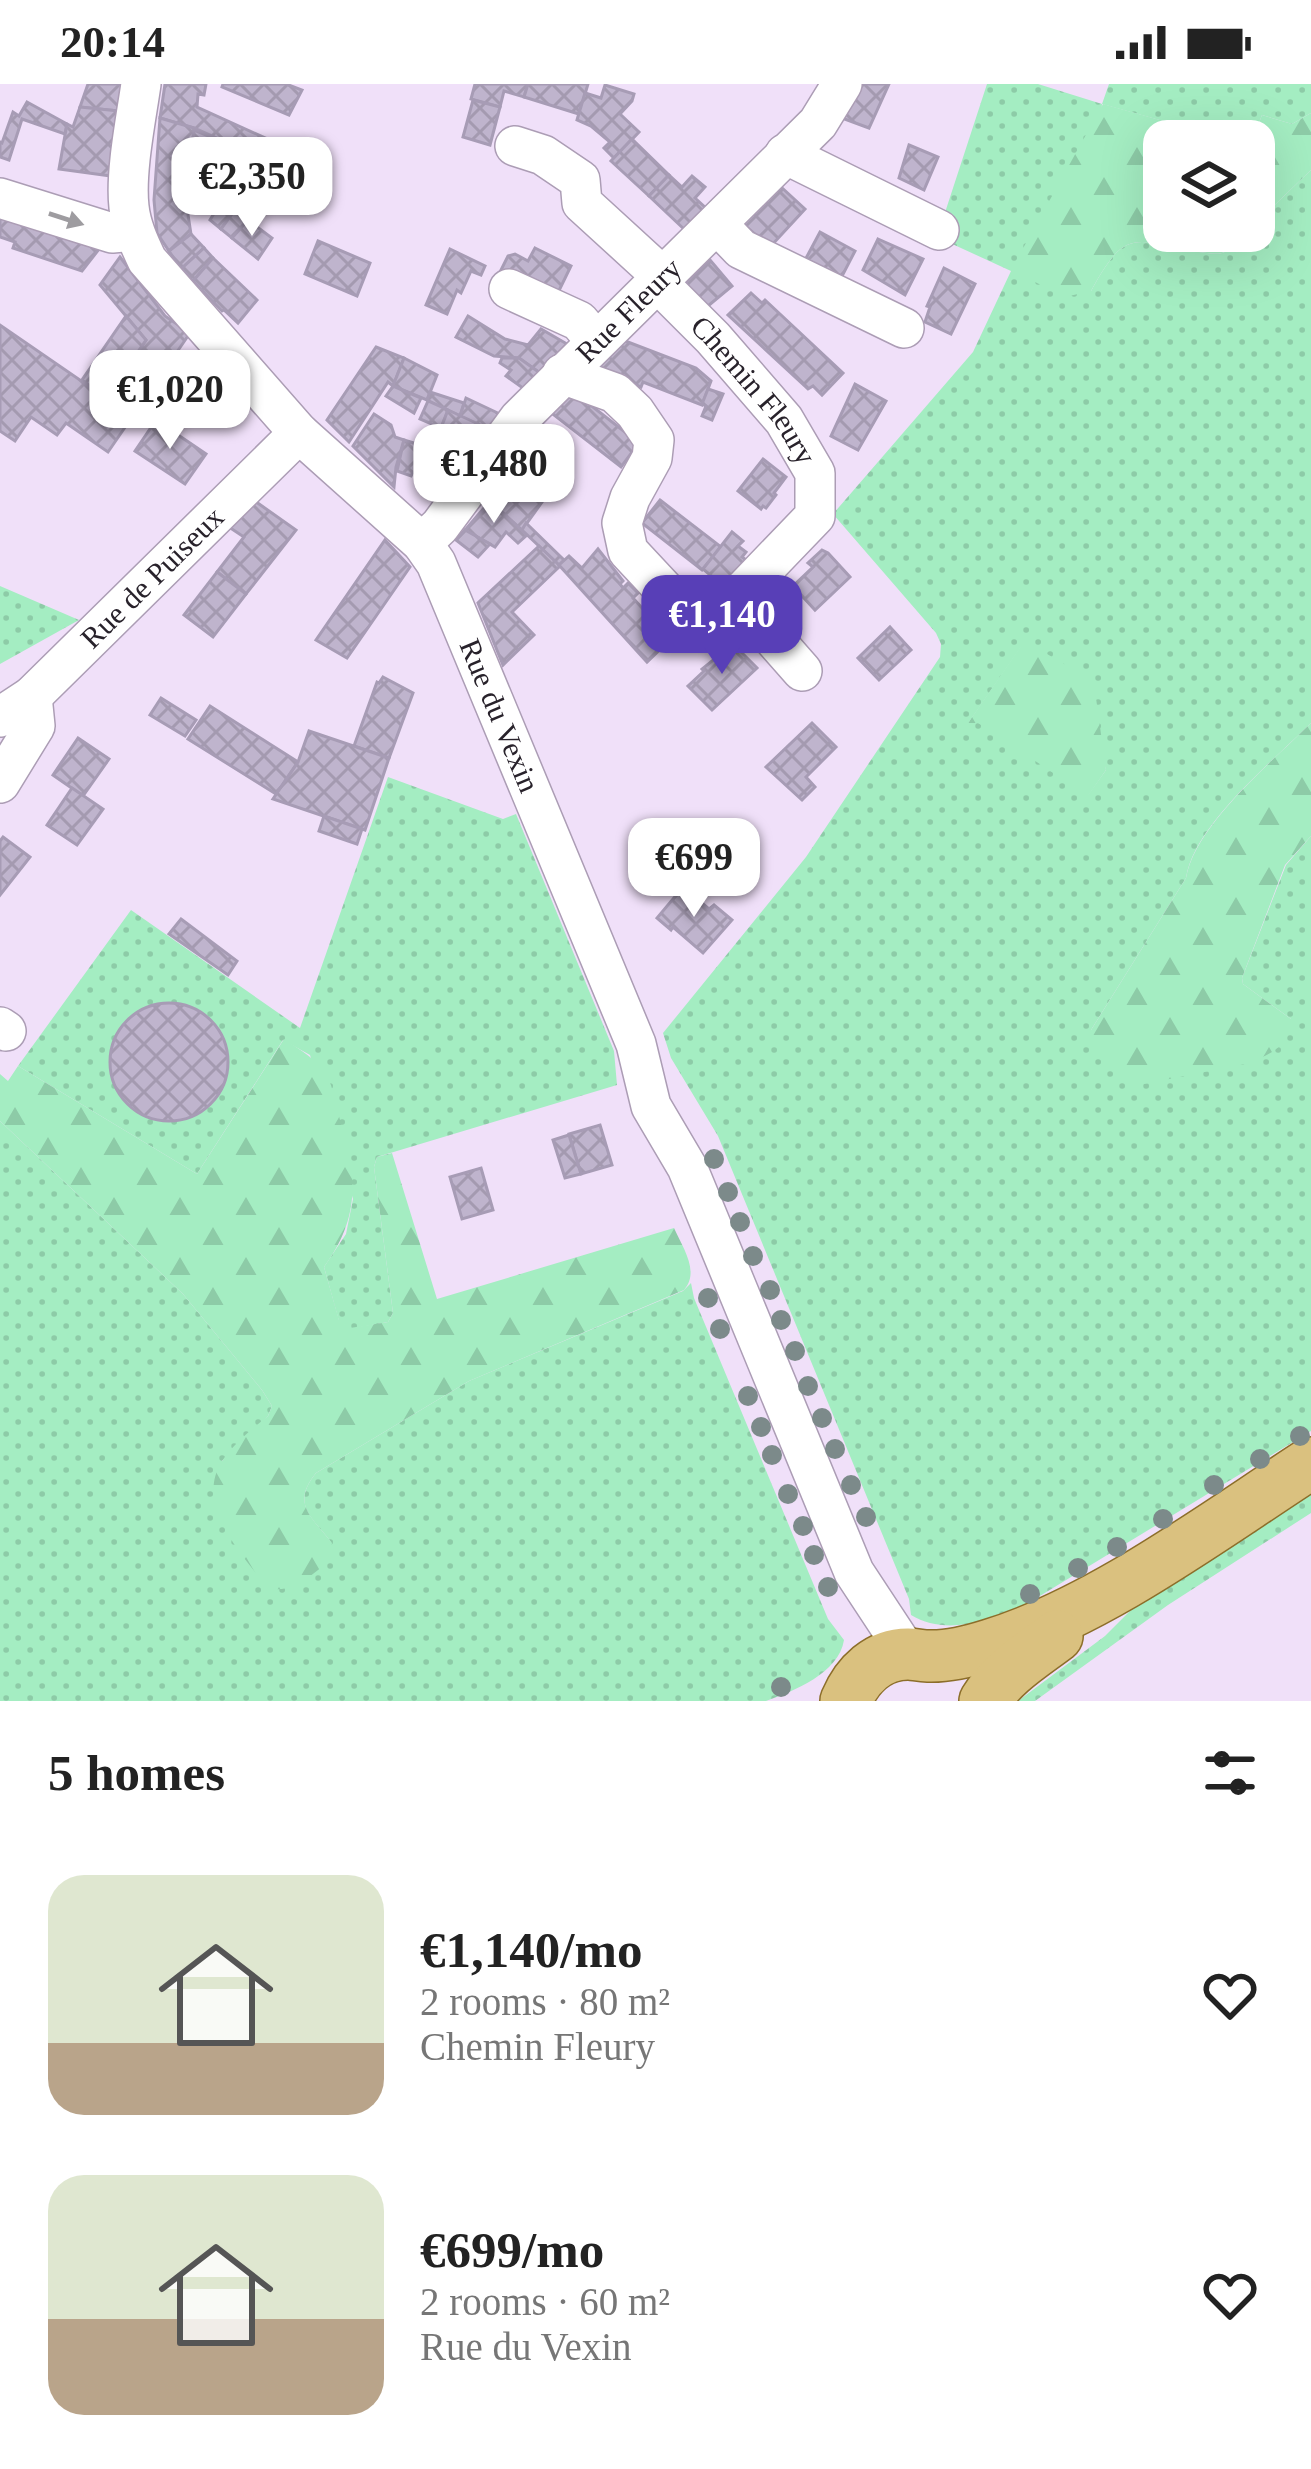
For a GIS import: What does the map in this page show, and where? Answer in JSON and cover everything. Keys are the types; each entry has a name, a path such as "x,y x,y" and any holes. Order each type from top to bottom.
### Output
{"main road":[{"path":"870,1679 1028,1631 1077,1608 1311,1463"},
{"path":"985,1701 1009,1673 1149,1567"},
{"path":"870,1679 953,1670 974,1701"}],"street":[{"path":"0,198 112,233 134,231 128,204 141,84"},
{"name":"Rue Fleury","path":"422,543 440,526 519,419 818,123 842,84"},
{"path":"515,146 543,154 580,180 582,202 661,281"},
{"path":"785,154 939,230"},
{"path":"717,224 741,249 904,328"},
{"name":"Rue du Vexin","path":"134,231 147,260 299,433 422,543 436,563 636,1044 651,1106 687,1167 854,1572 870,1679"},
{"name":"Chemin Fleury","path":"661,281 784,420 815,473 814,516 737,597 802,671"},
{"path":"508,289 579,321 596,341"},
{"path":"562,374 615,393 654,440 652,458 622,523 628,551 685,611"},
{"name":"Rue de Puiseux","path":"16,706 299,433"},
{"path":"0,783 35,726 16,706"}],"green space":[{"path":"987,84 1038,84 1102,104 1091,291 1113,256 1133,243 1143,242 1143,252 1275,252 1275,205 1311,170 1311,723 1237,795 1203,837 1186,878 1091,1030 1291,1019 1243,984 1242,978 1286,865 1311,836 1311,1431 1012,1613 948,1625 911,1615 909,1599 718,1136 671,1058 663,1033 806,857 940,657 936,633 833,514 973,352 1011,271 937,237","holes":["1021,647 1102,755 1106,770 1088,795 978,722 969,722"]},
{"path":"1109,84 1311,84 1311,113 1292,124 1262,115 1260,120 1160,120 1102,104"},
{"path":"1103,104 1160,120 1143,120 1143,242 1123,247 1113,256 1091,291 1065,297 1011,270"},
{"path":"1311,113 1311,170 1275,205 1275,120 1260,120 1262,115 1292,124"},
{"path":"0,586 79,620 0,664"},
{"path":"1021,646 1033,646 1082,674 1096,698 1106,770 1088,796 978,723 968,723"},
{"path":"1311,723 1311,836 1285,865 1242,978 1243,984 1291,1019 1287,1036 1270,1053 1245,1064 1129,1087 1089,1038 1091,1030 1219,816"},
{"path":"388,777 503,819 516,814 614,1051 617,1085 377,1157 374,1167 393,1313 388,1322 350,1329 339,1321 324,1267 346,1234 353,1199 310,1055 283,1040 197,1174 18,1066 131,910 300,1028","holes":["169,1002 197,1010 215,1025 225,1046 220,1091 207,1108 186,1119 160,1120 140,1113 116,1088 111,1073 112,1044 128,1020 154,1005"]},
{"path":"284,1039 327,1076 349,1155 350,1210 324,1267 339,1320 350,1328 388,1322 393,1313 374,1167 377,1157 392,1153 437,1299 674,1228 690,1276 684,1290 469,1381 316,1473 305,1502 332,1543 327,1563 300,1583 277,1589 268,1588 235,1546 214,1496 221,1463 268,1416 272,1406 183,1294 0,1121 0,1074 8,1081 18,1066 197,1174"},
{"path":"0,1121 183,1294 262,1390 272,1406 268,1416 222,1461 331,1542 304,1502 316,1473 469,1381 683,1291 691,1283 828,1619 844,1640 834,1662 814,1679 766,1701 0,1701"},
{"path":"1311,1482 1311,1513 1168,1605 1035,1701 1018,1701 1105,1636 1149,1592"}],"building":[{"path":"88,84 122,84 119,111 80,107"},
{"path":"165,84 206,84 204,95 198,94 197,107 274,142 261,162 194,128 160,118"},
{"path":"223,84 286,84 302,90 289,115"},
{"path":"475,84 528,84 524,97 504,91 500,107 471,99"},
{"path":"528,84 588,84 579,114 524,97"},
{"path":"858,84 889,84 869,128 839,117"},
{"path":"605,85 634,94 620,114 639,132 614,158 604,148 610,142 577,120 585,93 601,98"},
{"path":"473,100 500,107 490,145 463,137"},
{"path":"27,102 67,124 65,134 22,119 9,160 0,157 0,142 13,112 19,116"},
{"path":"80,107 119,111 111,176 59,169 67,124 73,127"},
{"path":"160,118 194,128 186,202 191,234 169,251 157,233 154,200"},
{"path":"194,130 250,153 217,210 186,202"},
{"path":"632,139 669,175 649,196 611,161"},
{"path":"909,145 938,157 924,190 899,178"},
{"path":"669,175 682,187 692,176 705,187 695,198 707,209 686,231 649,196"},
{"path":"780,186 805,209 770,247 743,224"},
{"path":"226,194 239,204 221,229 210,220"},
{"path":"239,204 253,215 232,238 221,229"},
{"path":"0,210 103,244 82,271 13,248 15,242 0,237"},
{"path":"248,220 272,238 258,259 232,238"},
{"path":"820,232 855,251 839,282 804,262"},
{"path":"191,234 204,248 181,269 169,251"},
{"path":"878,239 923,259 905,295 863,270"},
{"path":"318,241 370,263 357,296 305,274"},
{"path":"204,248 213,258 193,281 181,269"},
{"path":"535,248 571,266 553,303 498,276 508,256 515,254 528,261"},
{"path":"450,249 485,266 481,275 471,271 447,314 426,305"},
{"path":"120,257 165,316 190,333 108,452 66,423 57,435 31,417 15,441 0,431 0,325 106,398 146,340 100,285"},
{"path":"213,258 257,300 238,323 193,281"},
{"path":"710,260 732,286 702,311 679,288"},
{"path":"944,268 975,284 951,334 925,322"},
{"path":"751,293 762,303 765,300 843,373 822,395 813,386 808,389 728,315"},
{"path":"126,316 146,340 106,398 82,380"},
{"path":"468,316 505,339 528,345 541,329 567,344 540,373 519,358 494,356 456,337"},
{"path":"620,339 696,368 711,381 702,405 643,382 641,387 591,369"},
{"path":"376,347 404,358 393,386 388,382 349,442 327,420"},
{"path":"404,358 437,375 427,400 393,386"},
{"path":"502,358 519,358 540,373 527,391 506,376 511,370 500,363"},
{"path":"855,384 886,401 858,450 831,436"},
{"path":"393,386 421,398 414,413 386,396"},
{"path":"570,389 639,443 621,467 549,411"},
{"path":"708,389 723,394 712,420 702,416"},
{"path":"430,392 464,403 460,416 427,400"},
{"path":"466,398 504,416 492,431 460,416"},
{"path":"428,401 448,410 441,428 420,419"},
{"path":"448,410 489,429 478,445 441,428"},
{"path":"374,414 391,425 395,437 404,440 394,487 353,446"},
{"path":"156,420 206,454 185,484 135,451"},
{"path":"404,440 465,460 434,494 417,483 420,474 397,471"},
{"path":"521,450 538,462 542,456 550,462 546,468 560,477 522,530 486,498"},
{"path":"763,459 786,477 761,509 738,491"},
{"path":"252,499 296,530 246,594 217,572 244,537 226,525"},
{"path":"660,500 721,547 702,570 642,523"},
{"path":"490,501 527,535 518,543 506,532 495,547 465,530"},
{"path":"526,523 564,560 559,565 522,530"},
{"path":"465,530 490,544 478,557 456,540"},
{"path":"732,532 743,541 738,546 746,552 742,557 753,565 727,589 703,569"},
{"path":"385,540 410,567 347,658 316,640"},
{"path":"539,546 560,566 512,612 534,635 503,665 478,603"},
{"path":"598,549 623,581 623,588 628,583 638,593 633,598 642,608 650,606 674,636 647,662 559,565 569,556 582,568"},
{"path":"822,550 850,577 815,610 793,586 813,567 808,563"},
{"path":"217,572 246,594 213,637 184,615"},
{"path":"890,627 911,650 879,680 858,658"},
{"path":"733,644 757,668 712,710 688,686"},
{"path":"383,677 413,693 389,758 354,746"},
{"path":"161,698 196,720 185,736 150,715"},
{"path":"210,706 298,762 276,794 188,739"},
{"path":"812,723 836,747 806,777 815,787 802,800 766,767"},
{"path":"309,731 389,758 365,830 273,799 298,762"},
{"path":"78,738 109,759 83,796 53,775"},
{"path":"72,788 103,809 77,845 47,825"},
{"path":"324,816 362,829 357,844 319,831"},
{"path":"3,837 30,857 0,895 0,841"},
{"path":"683,887 709,909 714,905 732,920 703,953 657,918"},
{"path":"181,919 237,961 228,975 169,934"},
{"path":"169,1003 192,1007 211,1020 224,1039 228,1062 224,1085 211,1104 192,1117 169,1121 146,1117 127,1104 114,1085 110,1062 114,1039 127,1020 146,1007"},
{"path":"600,1125 612,1165 581,1174 569,1134"},
{"path":"569,1135 581,1174 565,1178 553,1140"},
{"path":"481,1168 493,1210 462,1219 450,1177"}]}
